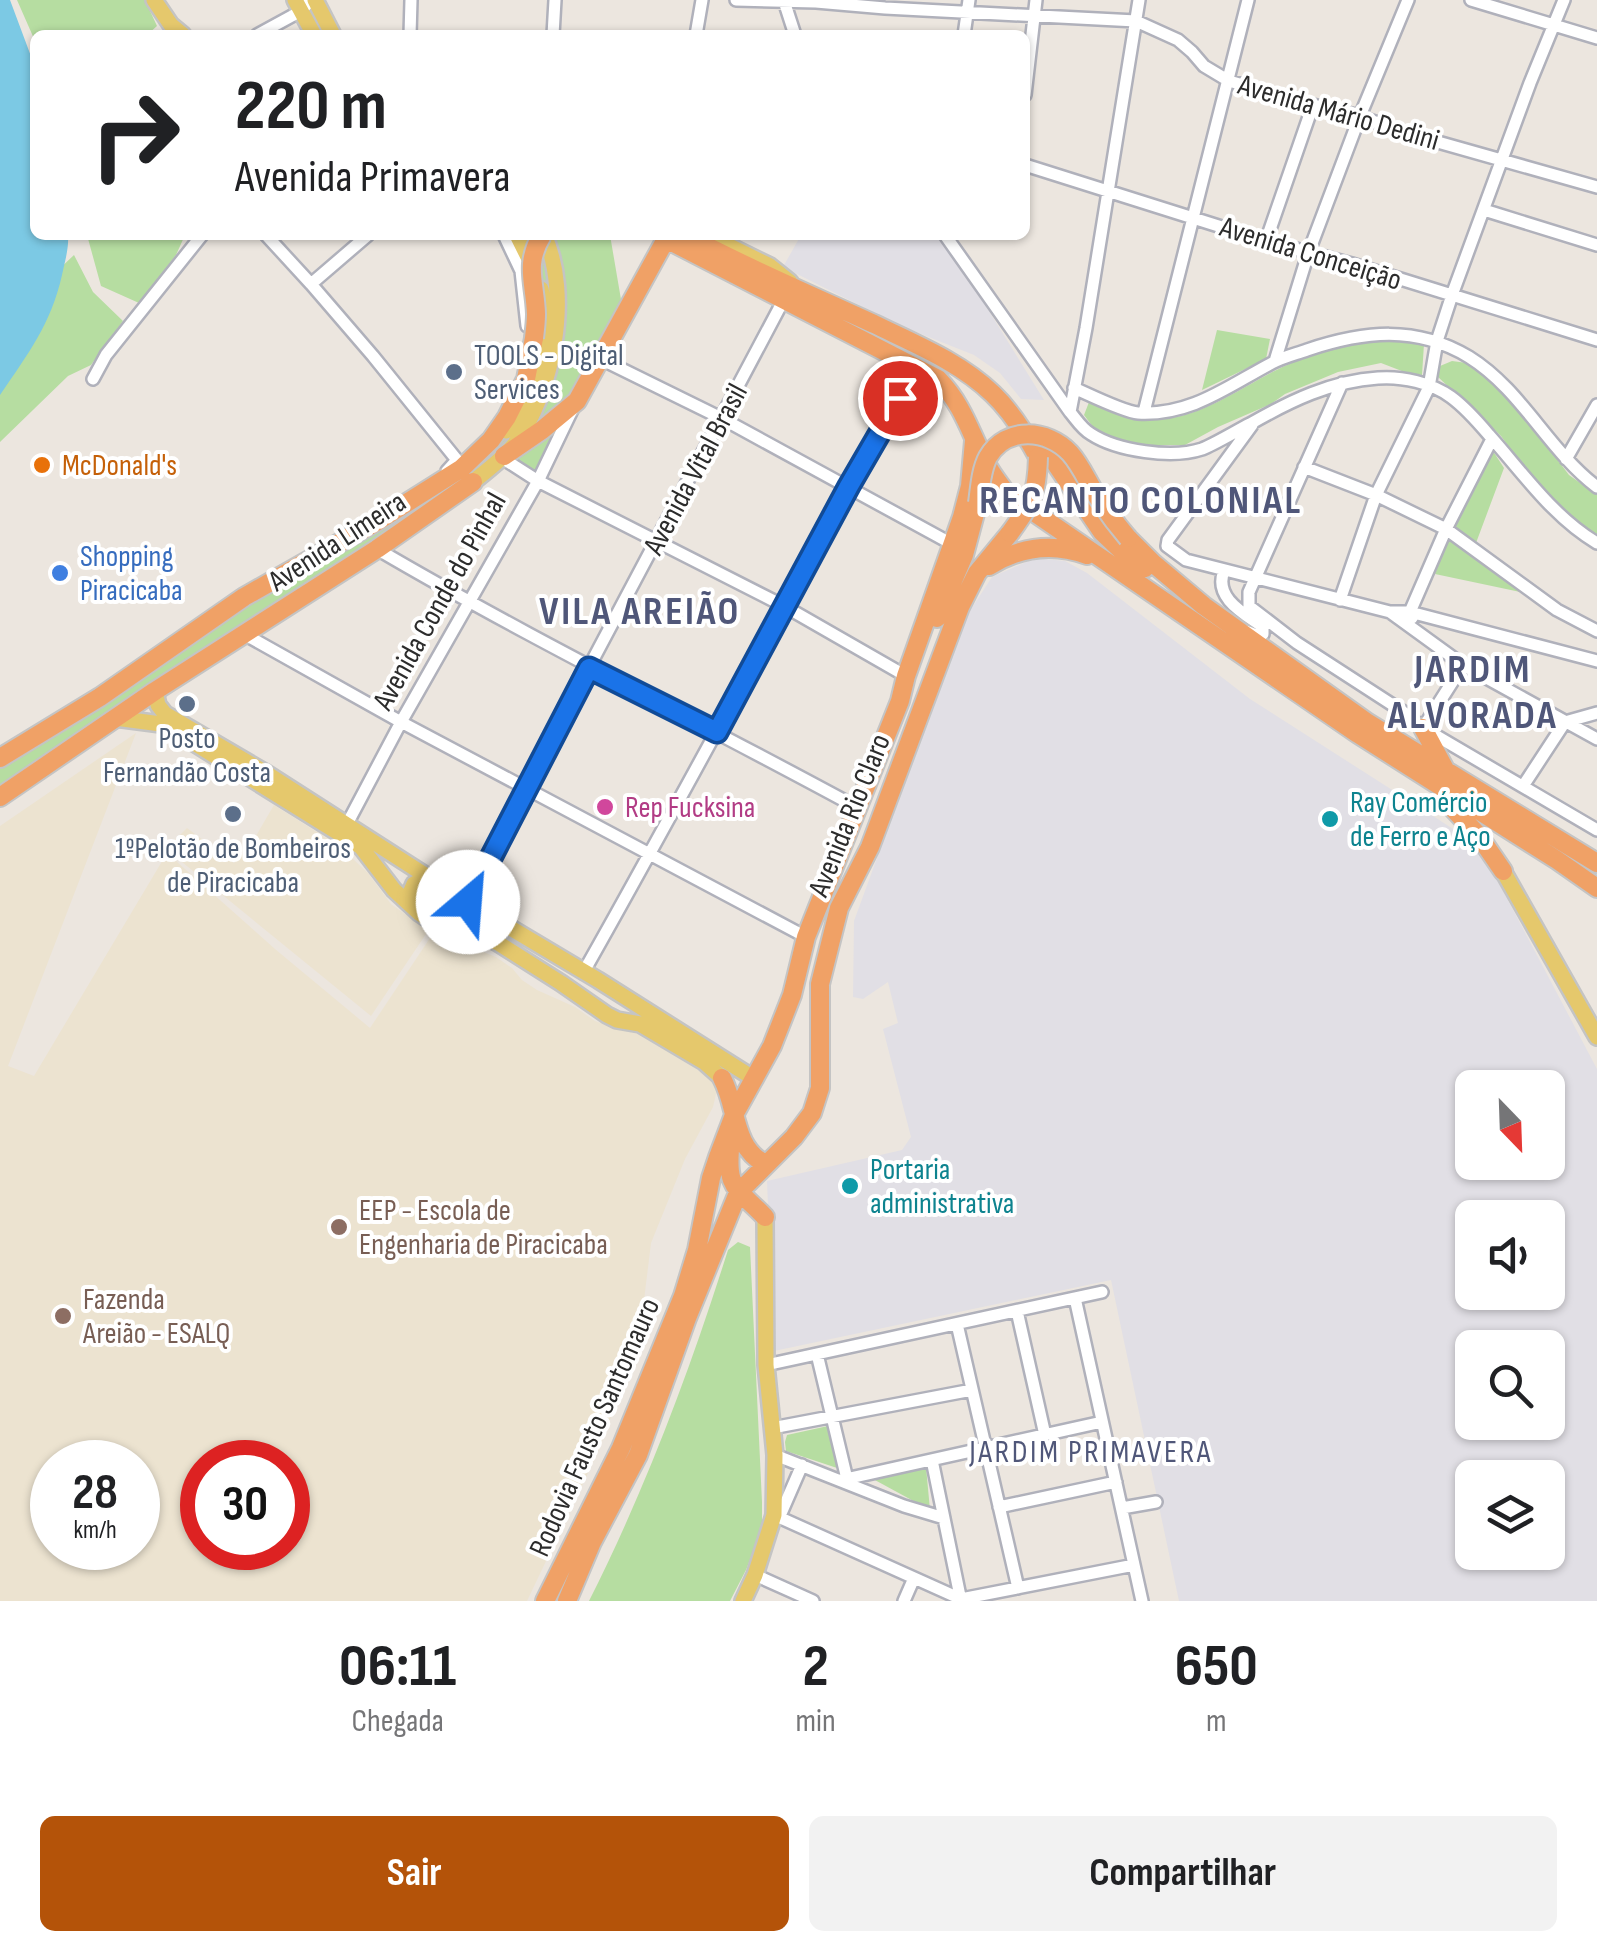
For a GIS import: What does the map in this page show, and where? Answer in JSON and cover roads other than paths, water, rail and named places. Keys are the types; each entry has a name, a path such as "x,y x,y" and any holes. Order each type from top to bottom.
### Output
{"highway":[{"name":"Avenida Limeira","path":"0,797 155,691 377,549 464,470 507,417 526,378 536,315 530,267 539,240"},
{"name":"Avenida Conde do Pinhal","path":"503,457 576,401 667,240"},
{"path":"676,240 938,380 953,394 988,467 1006,493 1358,734 1597,888"},
{"path":"679,240 798,288 916,345 964,370 990,391"},
{"path":"916,345 983,372 1021,414 1102,532 1123,552 1368,723 1597,865"},
{"path":"964,414 964,403 970,394 990,391"},
{"name":"Avenida Rio Claro","path":"738,1193 794,1137 812,1113 820,1088 820,984 840,908 870,847 977,572 1032,503 1038,482 1038,457 1016,421 990,391"},
{"name":"Avenida Rio Claro","path":"718,1157 734,1115 772,1046 788,1006 806,937 900,701 970,486 974,435"},
{"path":"900,701 959,568 984,468 992,451 1015,435 1048,437 1066,449 1128,538 1204,606"},
{"name":"Avenida Limeira","path":"0,758 100,697 244,597 464,470"},
{"path":"324,582 310,584 305,570 337,542"},
{"path":"977,572 1024,549 1050,546 1111,564"},
{"path":"213,654 257,620 254,603 244,597"},
{"path":"39,733 139,702"},
{"path":"1423,728 1448,774"},
{"path":"1358,734 1448,802 1479,836 1502,871"},
{"path":"1502,871 1504,846 1514,834 1524,830 1597,865"},
{"path":"788,1006 811,1008 819,1019"},
{"path":"722,1078 743,1144 763,1166 765,1217"},
{"path":"718,1157 725,1092 722,1078"},
{"path":"734,1115 728,1167 731,1181 738,1193 765,1217"},
{"name":"Rodovia Fausto Santomauro","path":"546,1601 621,1448 683,1296 718,1157"},
{"name":"Rodovia Fausto Santomauro","path":"567,1601 592,1542 638,1456 687,1318 738,1193"},
{"path":"728,1215 739,1210 765,1217"}],"main road":[{"path":"154,0 178,30"},
{"path":"306,3 313,30"},
{"path":"306,3 329,30"},
{"name":"Avenida Limeira","path":"464,470 508,429 538,374 546,321 542,294 520,240"},
{"name":"Avenida Limeira","path":"464,470 503,457 528,423 551,365 557,322 556,292 545,240"},
{"path":"717,240 770,266 798,288"},
{"path":"155,691 165,714"},
{"path":"139,702 165,714 360,847 394,890 419,913 432,921 484,936 607,1015 640,1024 722,1078"},
{"path":"116,718 161,724 262,778 436,880 753,1078"},
{"path":"376,864 397,880 406,871 402,860"},
{"path":"1502,871 1597,1038"},
{"path":"412,906 408,898 414,884 436,880"},
{"path":"561,983 592,990 598,985 590,976"},
{"path":"743,1601 777,1516 766,1365 765,1217"}],"street":[{"path":"410,30 411,0"},
{"path":"553,30 555,0"},
{"path":"697,30 702,0"},
{"name":"Avenida Mário Dedini","path":"736,0 968,6 1136,21 1178,40 1204,66 1229,81 1597,187"},
{"path":"1030,50 1036,0"},
{"path":"1070,412 1139,0"},
{"path":"1144,412 1248,0"},
{"path":"1276,360 1308,254 1408,0"},
{"path":"1471,0 1597,38"},
{"path":"1340,600 1376,495 1429,386 1437,341 1452,295 1564,0"},
{"path":"784,1 794,30"},
{"path":"265,30 306,3"},
{"path":"1266,241 1314,105"},
{"name":"Avenida Conceição","path":"1030,167 1597,340"},
{"path":"1484,210 1597,246"},
{"path":"92,379 198,240"},
{"path":"271,240 464,470 517,379 526,344 528,320 521,271 506,240"},
{"path":"311,284 362,240"},
{"path":"949,240 1070,412 1086,432 1101,440 1154,452 1204,449 1290,402 1342,382 1382,377 1407,380 1449,395 1556,511 1597,544"},
{"name":"Avenida Vital Brasil","path":"468,902 784,301"},
{"path":"1074,388 1135,413 1186,408 1276,360 1318,346 1391,332 1437,341 1468,357 1510,390 1566,459 1597,488"},
{"path":"601,360 722,419 952,544"},
{"path":"590,976 784,606 918,368"},
{"path":"1342,382 1254,579 1249,606 1423,728 1597,830"},
{"name":"Avenida Conde do Pinhal","path":"346,826 538,481 576,401"},
{"path":"1566,459 1597,405"},
{"path":"1254,421 1168,540 1171,550 1186,560 1224,572 1390,612 1410,612 1597,660"},
{"path":"1415,632 1410,612 1446,529 1492,439"},
{"path":"503,457 538,481 784,606 906,676"},
{"path":"1304,467 1376,495 1446,529 1557,610 1597,632"},
{"path":"377,549 470,604 858,808"},
{"path":"1224,572 1220,580 1222,591 1232,604 1263,631 1297,643"},
{"path":"1232,604 1248,598"},
{"path":"1390,612 1463,665 1597,739"},
{"path":"1226,622 1255,636 1263,631"},
{"path":"244,634 806,937"},
{"path":"1423,728 1463,665"},
{"path":"1523,786 1565,722 1597,714"},
{"path":"766,1365 1102,1292"},
{"path":"1075,1298 1142,1601"},
{"path":"1018,1311 1045,1434"},
{"path":"956,1324 1018,1588"},
{"path":"817,1354 844,1479"},
{"path":"772,1428 972,1390"},
{"path":"844,1479 1102,1422"},
{"path":"775,1454 944,1518"},
{"path":"932,1460 961,1600"},
{"path":"802,1465 777,1516 961,1600 1134,1566"},
{"path":"999,1507 1116,1482"},
{"path":"1122,1508 1156,1502"},
{"path":"754,1575 813,1601"},
{"path":"904,1601 914,1578"}],"water":[{"path":"0,0 10,0 30,54 30,240 68,240 52,309 0,395"}],"place":[{"name":"TOOLS - Digital Services","path":"454,372"},
{"name":"McDonald's","path":"42,465"},
{"name":"Shopping Piracicaba","path":"60,573"},
{"name":"Posto Fernandão Costa","path":"187,704"},
{"name":"Rep Fucksina","path":"605,807"},
{"name":"1ºPelotão de Bombeiros de Piracicaba","path":"233,814"},
{"name":"Ray Comércio de Ferro e Aço","path":"1330,819"},
{"name":"Portaria administrativa","path":"850,1186"},
{"name":"EEP - Escola de Engenharia de Piracicaba","path":"339,1227"},
{"name":"Fazenda Areião - ESALQ","path":"63,1316"}],"district":[{"name":"RECANTO COLONIAL","path":"1141,499"},
{"name":"VILA AREIÃO","path":"640,610"},
{"name":"JARDIM ALVORADA","path":"1473,691"},
{"name":"JARDIM PRIMAVERA","path":"1091,1451"}]}
